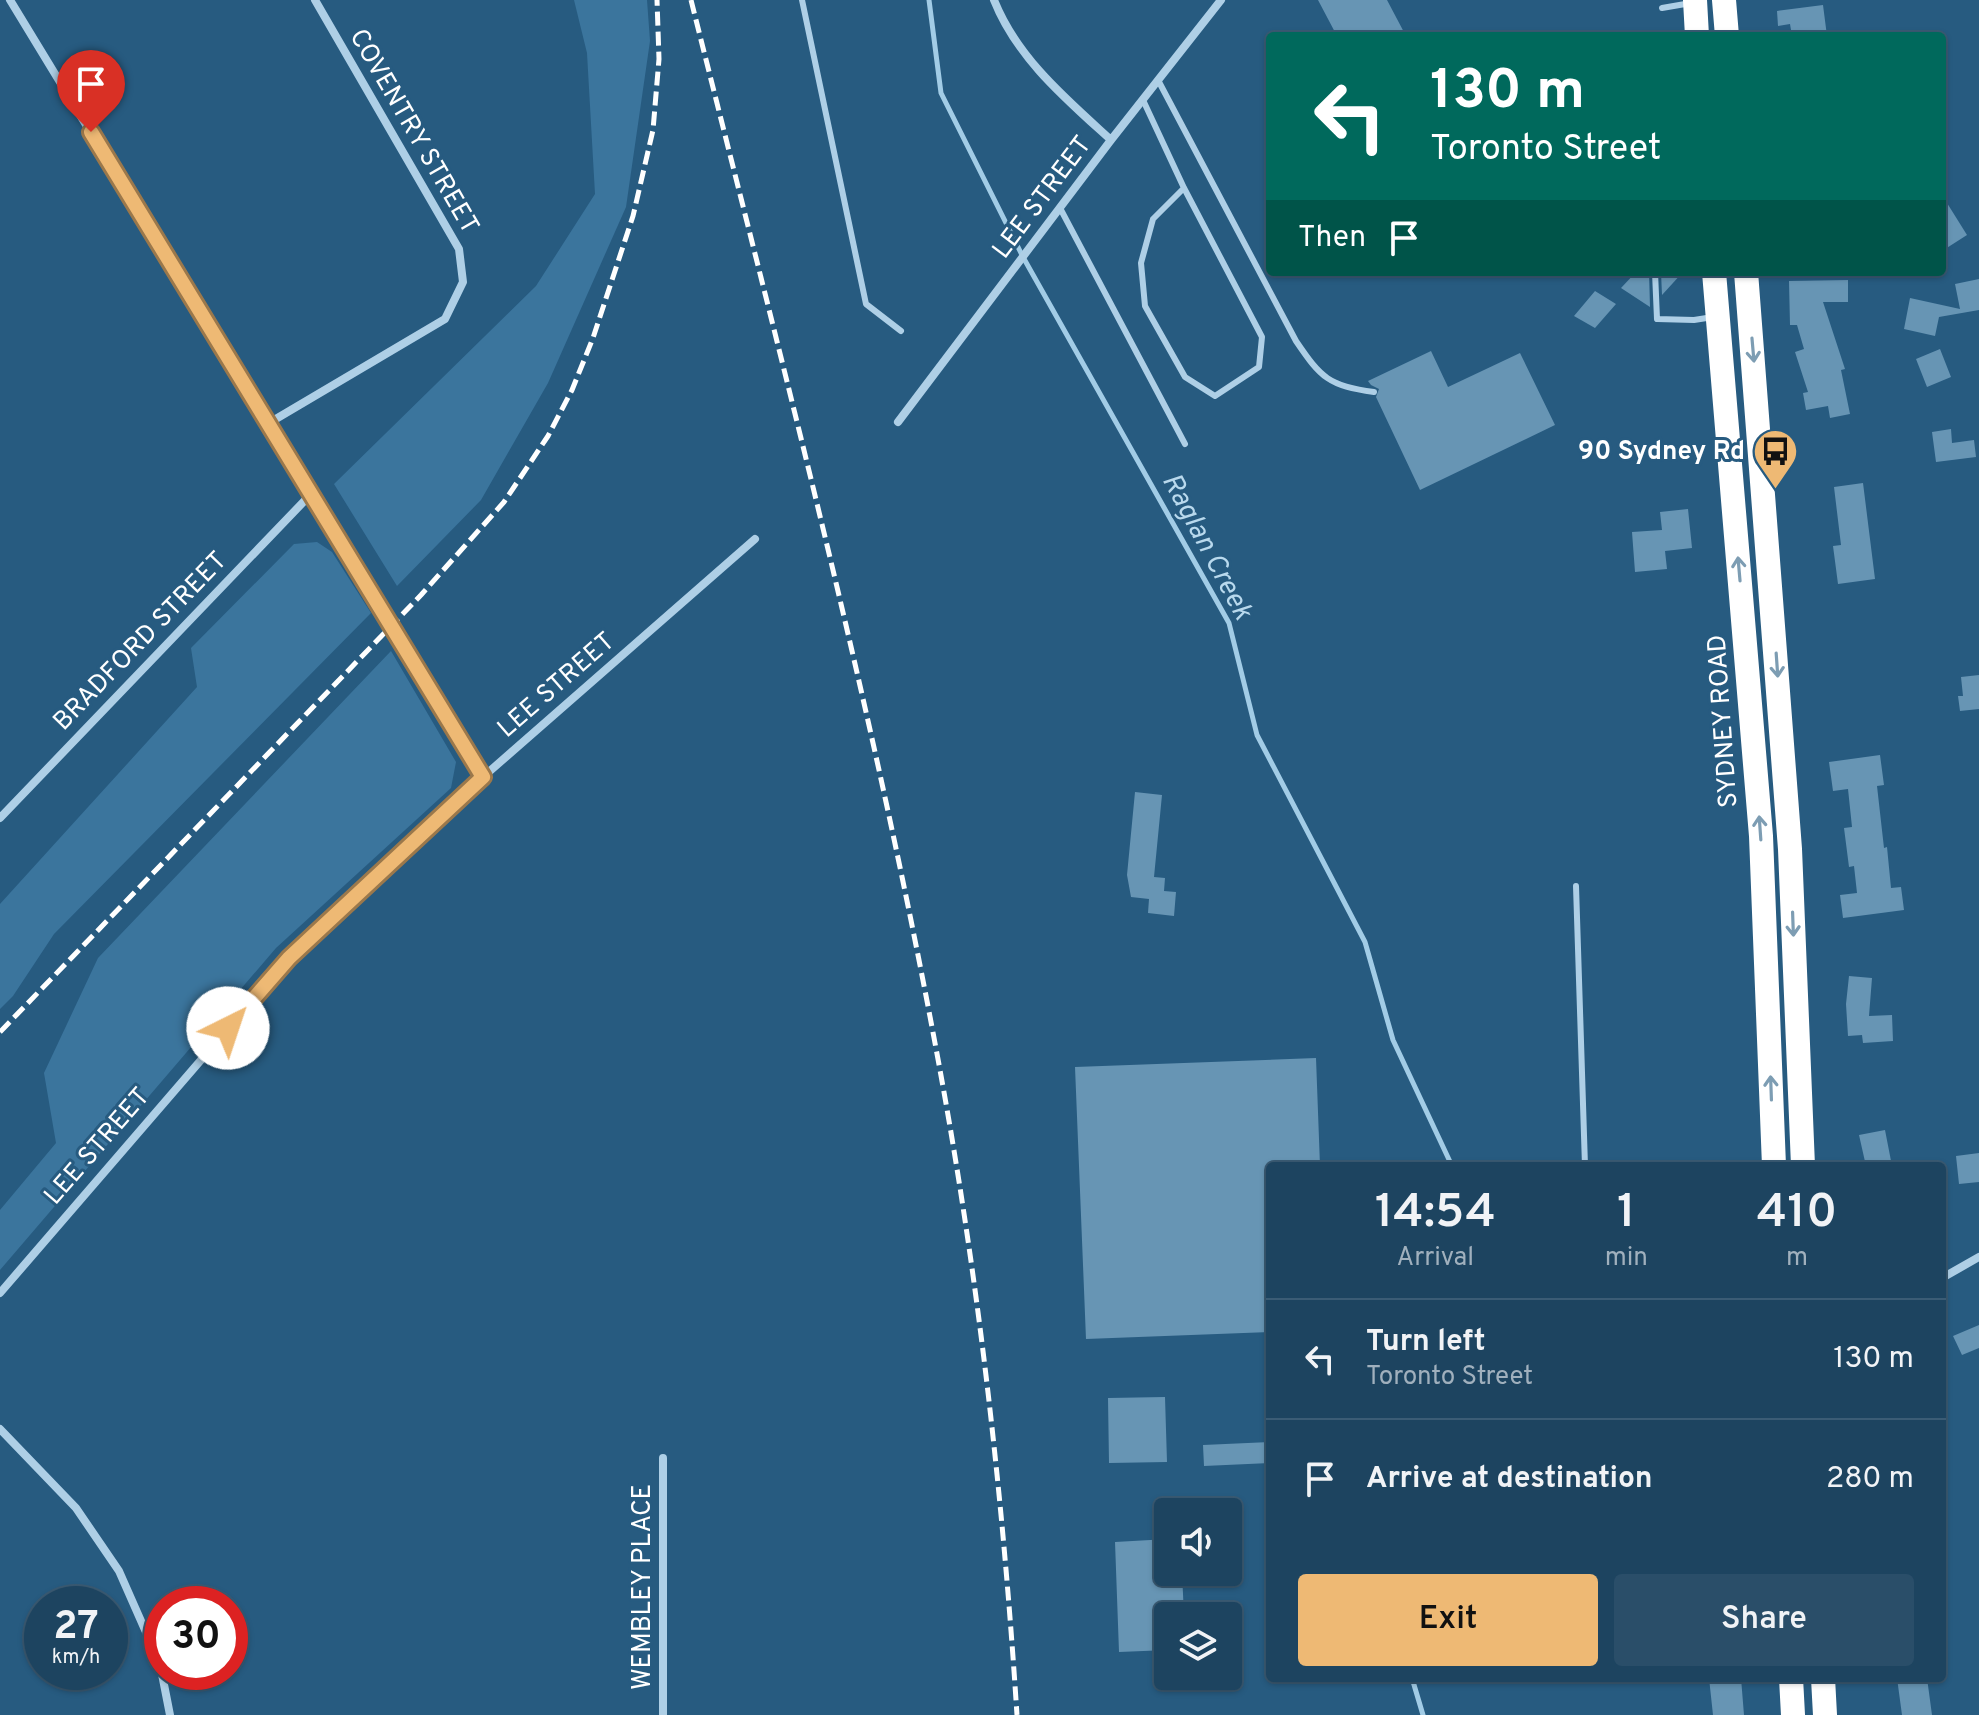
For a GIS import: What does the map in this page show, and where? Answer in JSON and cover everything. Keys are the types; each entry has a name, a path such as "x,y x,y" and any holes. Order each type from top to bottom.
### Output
{"highway":[{"path":"1724,0 1727,32"},
{"path":"1695,1 1697,32"},
{"name":"SYDNEY ROAD","path":"1714,276 1761,836 1774,1162"},
{"path":"1746,276 1790,849 1803,1162"},
{"path":"1791,1682 1793,1715"},
{"path":"1823,1682 1825,1715"}],"street":[{"path":"10,0 483,777"},
{"name":"COVENTRY STREET","path":"269,423 445,319 463,282 459,249 315,0"},
{"path":"994,0 1008,30 1035,67 1111,140"},
{"name":"LEE STREET","path":"898,422 1111,140 1219,3"},
{"name":"BRADFORD STREET","path":"0,818 311,494"},
{"name":"LEE STREET","path":"0,1293 289,958 483,777 755,539"},
{"path":"1946,1276 1979,1257"},
{"path":"0,1429 76,1508 119,1571 160,1664 170,1715"},
{"name":"WEMBLEY PLACE","path":"663,1458 663,1715"}],"lane":[{"path":"802,0 866,304 901,331"},
{"path":"1208,0 1219,3"},
{"path":"1662,8 1695,1"},
{"path":"1158,80 1315,370 1343,387 1374,392"},
{"path":"1143,100 1184,188 1262,337 1259,367 1215,396 1185,377 1145,306 1141,263 1153,219 1184,188"},
{"path":"1060,208 1185,444"},
{"path":"1655,276 1657,319 1694,320 1717,316"},
{"path":"1576,886 1585,1162"}],"shaded area":[{"path":"574,0 647,0 650,41 626,207 548,383 481,500 397,586 334,484 536,286 595,194 587,53"},
{"path":"317,542 332,552 371,613 54,934 13,996 0,1009 0,904 197,687 191,648 294,544"},
{"path":"391,651 456,762 451,788 276,948 0,1270 0,1210 56,1143 44,1073 98,958"}],"building":[{"path":"1318,0 1387,0 1404,32 1335,32"},
{"path":"1823,5 1826,32 1791,32 1790,24 1778,26 1777,11"},
{"path":"1946,201 1967,235 1946,248"},
{"path":"1632,276 1649,276 1650,307 1621,288"},
{"path":"1661,276 1679,276 1662,295"},
{"path":"1979,279 1979,310 1939,317 1935,336 1904,329 1910,298 1960,309 1955,284"},
{"path":"1848,280 1848,302 1823,302 1845,369 1841,370 1850,414 1830,418 1828,406 1806,410 1803,393 1808,392 1795,352 1804,349 1797,325 1790,325 1789,281"},
{"path":"1595,291 1616,304 1595,328 1574,316"},
{"path":"1940,349 1951,377 1927,387 1916,359"},
{"path":"1431,351 1448,387 1520,353 1555,425 1420,490 1376,397 1379,389 1368,381"},
{"path":"1951,429 1952,443 1974,440 1976,457 1936,462 1932,432"},
{"path":"1863,483 1875,579 1838,584 1833,546 1841,545 1834,487"},
{"path":"1688,509 1692,548 1665,551 1667,569 1635,572 1632,532 1662,530 1660,512"},
{"path":"1979,675 1979,709 1960,711 1958,696 1963,696 1961,677"},
{"path":"1880,755 1884,785 1877,786 1884,848 1887,847 1891,888 1901,887 1904,910 1843,918 1840,895 1857,893 1854,866 1849,867 1844,828 1852,827 1848,789 1833,791 1829,762"},
{"path":"1135,792 1162,795 1154,877 1165,878 1164,891 1176,892 1174,916 1148,913 1149,899 1131,897 1127,875"},
{"path":"1849,976 1872,978 1869,1016 1892,1015 1893,1041 1863,1043 1862,1035 1848,1036 1846,1004"},
{"path":"1316,1058 1320,1162 1266,1162 1266,1332 1086,1339 1075,1067"},
{"path":"1885,1130 1891,1162 1865,1162 1859,1135"},
{"path":"1979,1153 1979,1182 1959,1184 1956,1156"},
{"path":"1979,1325 1979,1348 1962,1355 1953,1336"},
{"path":"1165,1397 1167,1462 1109,1463 1108,1398"},
{"path":"1266,1442 1266,1463 1204,1466 1203,1445"},
{"path":"1154,1540 1154,1586 1183,1586 1183,1602 1154,1602 1154,1651 1119,1652 1115,1542"},
{"path":"1709,1682 1741,1682 1744,1715 1713,1715"},
{"path":"1898,1682 1928,1682 1932,1715 1902,1715"}],"waterway":[{"name":"Raglan Creek","path":"929,0 941,93 1023,257 1229,623 1257,735 1365,942 1393,1040 1450,1162"},
{"name":"Raglan Creek","path":"1413,1682 1423,1715"}],"railway":[{"path":"0,1032 421,595 504,502 548,436 572,390 593,338 633,216 653,130 659,59 657,0"},
{"path":"691,0 856,667 940,1070 967,1230 988,1391 1005,1553 1017,1715"}],"place":[{"name":"90 Sydney Rd","path":"1776,491"}],"route":[{"path":"91,132 483,777 289,958 228,1028"}]}
